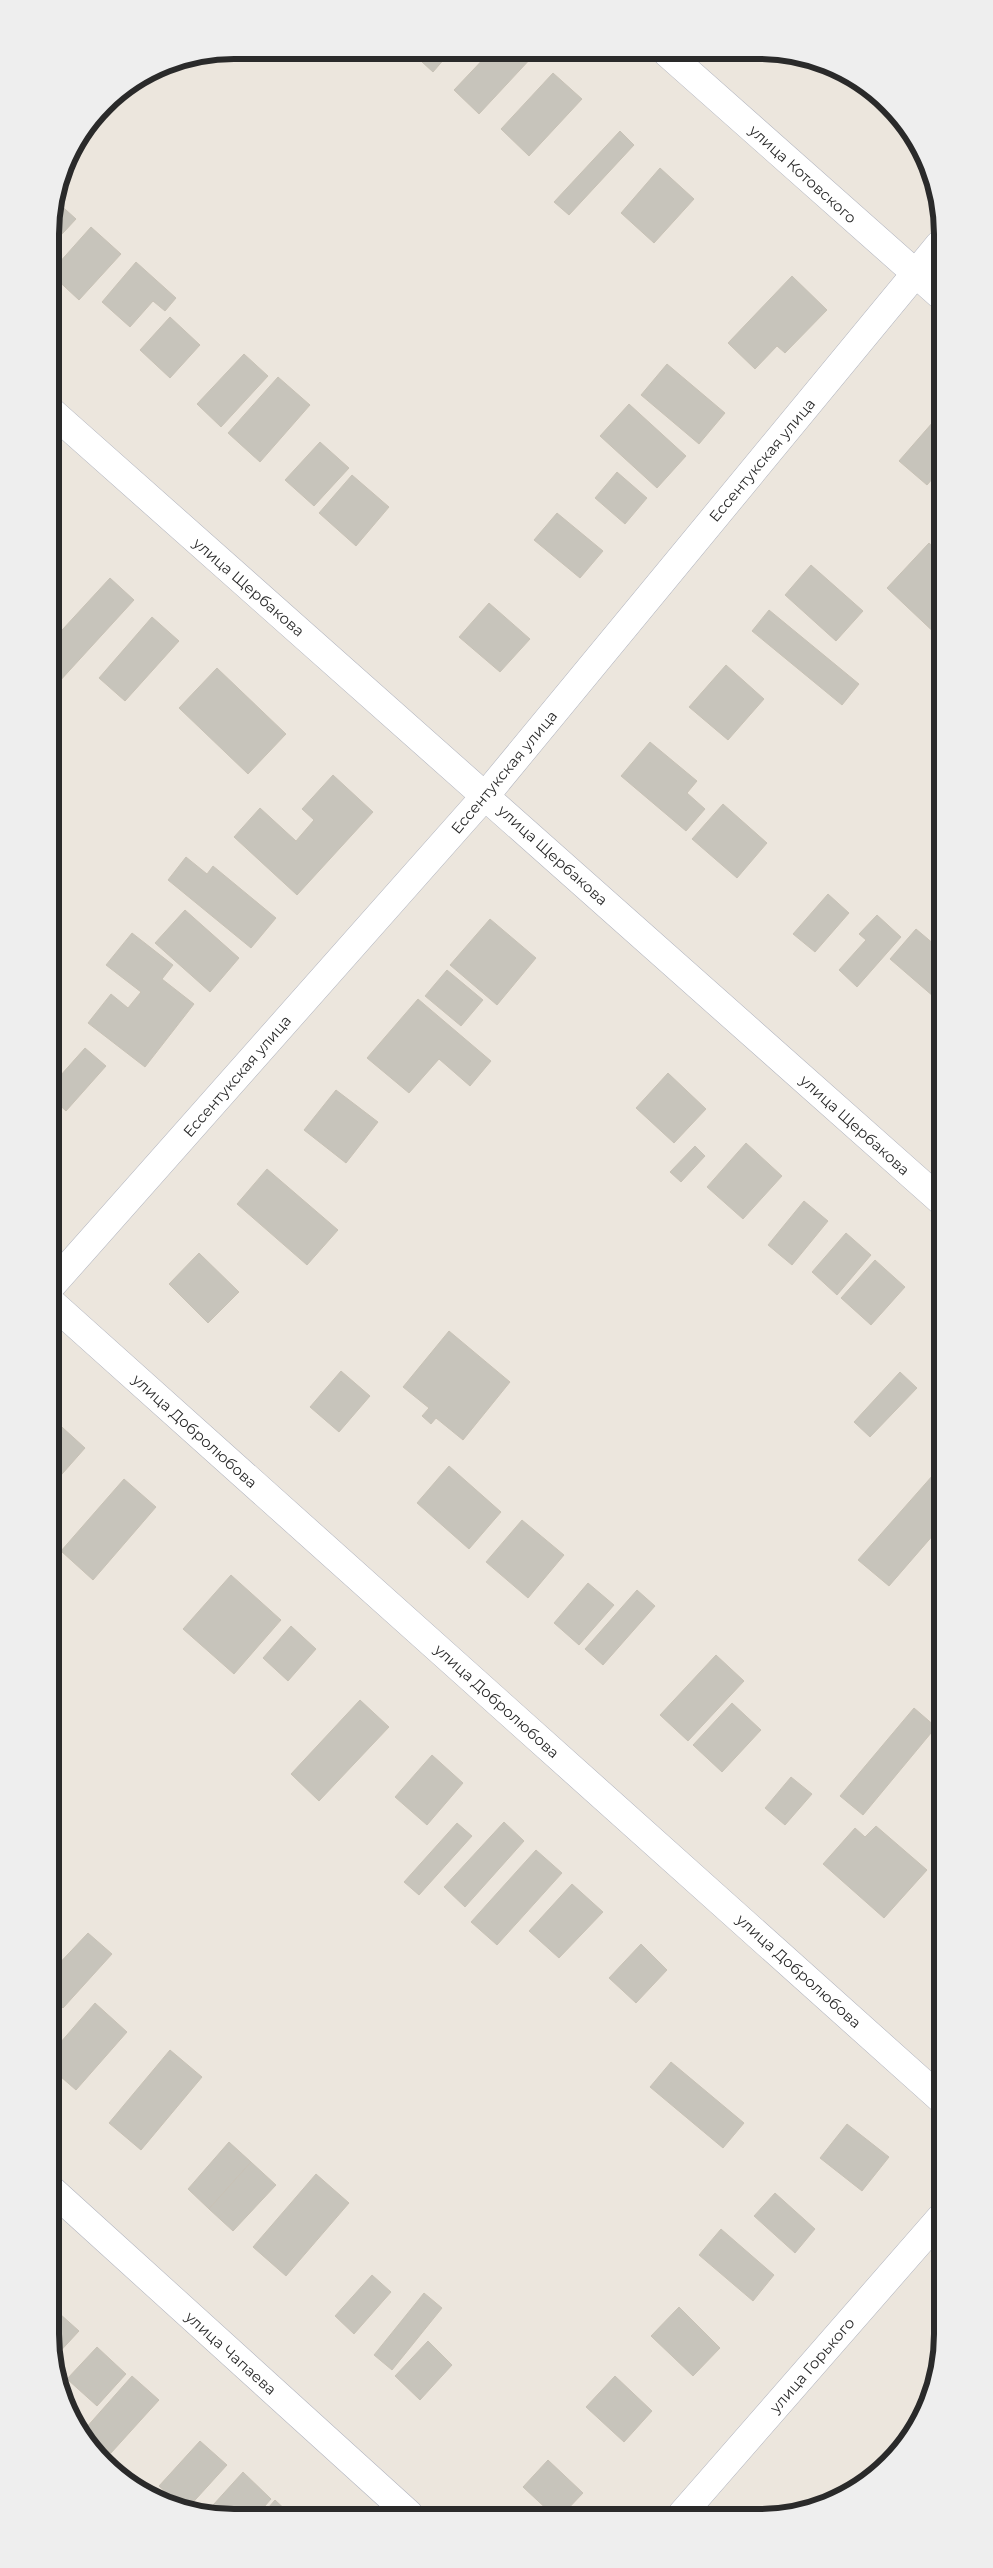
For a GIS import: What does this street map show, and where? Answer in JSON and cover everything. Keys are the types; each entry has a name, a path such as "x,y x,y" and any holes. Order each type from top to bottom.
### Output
{"street":[{"name":"улица Котовского","path":"674,59 934,290"},
{"name":"Ессентукская улица","path":"59,1278 485,796 934,252"},
{"name":"улица Щербакова","path":"59,419 934,1195"},
{"name":"улица Добролюбова","path":"59,1309 934,2093"},
{"name":"улица Чапаева","path":"59,2196 403,2509"},
{"name":"улица Горького","path":"686,2509 934,2225"}],"building":[{"path":"419,59 444,59 433,72"},
{"path":"483,59 530,59 479,114 454,90"},
{"path":"553,73 582,99 529,156 501,129"},
{"path":"620,131 634,145 569,215 554,202"},
{"path":"660,168 694,199 654,243 621,213"},
{"path":"61,206 76,219 59,237"},
{"path":"91,227 121,254 79,300 59,281 59,263"},
{"path":"136,262 176,298 165,311 153,301 130,327 102,302"},
{"path":"792,276 827,310 785,353 777,346 755,369 728,343"},
{"path":"170,317 200,345 170,378 140,350"},
{"path":"244,354 268,376 221,427 197,404"},
{"path":"667,364 725,413 699,444 641,395"},
{"path":"278,377 310,405 260,462 228,433"},
{"path":"629,404 686,456 657,488 600,436"},
{"path":"934,421 934,477 927,485 899,461"},
{"path":"320,442 349,468 314,506 285,480"},
{"path":"617,472 647,498 625,524 595,498"},
{"path":"352,475 389,507 356,546 319,513"},
{"path":"557,513 603,551 580,578 534,540"},
{"path":"929,543 934,548 934,632 887,588"},
{"path":"811,565 863,611 836,641 785,595"},
{"path":"110,578 134,600 59,682 59,633"},
{"path":"489,603 530,639 500,672 459,637"},
{"path":"769,610 859,684 842,705 752,631"},
{"path":"152,617 179,641 125,701 99,678"},
{"path":"726,665 764,699 728,740 689,707"},
{"path":"217,668 286,734 248,774 179,708"},
{"path":"650,742 697,781 687,793 705,809 686,831 621,776"},
{"path":"333,775 373,812 297,895 234,837 260,808 296,841 314,820 302,809"},
{"path":"723,804 767,843 737,878 692,839"},
{"path":"186,857 207,874 213,866 276,918 251,948 168,880"},
{"path":"828,894 849,913 815,952 793,934"},
{"path":"185,910 239,958 210,992 155,943"},
{"path":"877,915 901,937 857,987 839,970 866,940 859,934"},
{"path":"490,919 536,958 497,1005 450,965"},
{"path":"916,929 934,944 934,997 890,959"},
{"path":"132,933 173,965 162,979 194,1004 145,1067 88,1023 111,994 128,1008 141,992 106,965"},
{"path":"447,970 483,1000 461,1026 425,996"},
{"path":"418,999 491,1061 470,1086 439,1059 409,1093 367,1058"},
{"path":"85,1048 106,1066 66,1111 59,1104 59,1077"},
{"path":"668,1073 706,1109 674,1143 636,1108"},
{"path":"336,1090 378,1122 346,1163 304,1130"},
{"path":"746,1143 782,1176 743,1219 707,1187"},
{"path":"695,1146 705,1156 681,1182 670,1172"},
{"path":"267,1169 338,1230 307,1265 237,1204"},
{"path":"804,1201 828,1221 792,1265 768,1245"},
{"path":"846,1233 871,1255 837,1295 812,1272"},
{"path":"199,1253 239,1292 208,1323 169,1284"},
{"path":"875,1260 905,1287 871,1325 841,1298"},
{"path":"449,1331 510,1382 463,1440 436,1418 431,1424 422,1416 429,1408 403,1387"},
{"path":"341,1371 370,1396 339,1432 310,1407"},
{"path":"900,1372 917,1388 870,1437 854,1422"},
{"path":"59,1424 85,1448 59,1477"},
{"path":"449,1466 501,1512 469,1549 417,1503"},
{"path":"934,1476 934,1534 889,1586 858,1560"},
{"path":"124,1479 156,1507 93,1580 61,1551"},
{"path":"522,1520 564,1555 528,1598 486,1562"},
{"path":"231,1575 281,1620 234,1674 183,1629"},
{"path":"588,1583 614,1605 579,1645 554,1623"},
{"path":"637,1590 655,1606 603,1665 585,1649"},
{"path":"291,1626 316,1649 288,1681 263,1658"},
{"path":"716,1655 744,1681 688,1741 660,1715"},
{"path":"360,1700 389,1727 319,1801 291,1774"},
{"path":"732,1703 761,1730 722,1772 693,1745"},
{"path":"914,1708 934,1725 934,1729 863,1815 840,1796"},
{"path":"432,1755 463,1783 427,1825 395,1797"},
{"path":"791,1777 812,1794 785,1825 765,1808"},
{"path":"504,1822 524,1841 465,1907 444,1887"},
{"path":"457,1823 472,1836 419,1895 404,1882"},
{"path":"876,1826 927,1870 884,1918 823,1864 855,1828 865,1837"},
{"path":"536,1850 562,1873 497,1945 471,1922"},
{"path":"572,1884 603,1912 559,1958 529,1931"},
{"path":"88,1933 112,1954 63,2008 59,2004 59,1964"},
{"path":"641,1944 667,1970 636,2003 609,1978"},
{"path":"95,2003 127,2032 76,2090 59,2075 59,2044"},
{"path":"170,2050 202,2077 141,2150 109,2123"},
{"path":"671,2062 744,2123 723,2148 650,2087"},
{"path":"847,2124 889,2157 862,2191 820,2158"},
{"path":"229,2142 251,2162 209,2209 188,2189"},
{"path":"251,2162 276,2185 233,2231 209,2209"},
{"path":"316,2174 349,2203 286,2276 253,2247"},
{"path":"775,2193 815,2229 795,2253 754,2216"},
{"path":"721,2229 774,2275 753,2301 699,2255"},
{"path":"372,2275 391,2292 354,2334 335,2316"},
{"path":"424,2293 442,2308 392,2370 374,2355"},
{"path":"679,2307 720,2348 693,2376 651,2336"},
{"path":"60,2314 79,2331 60,2352 59,2346"},
{"path":"428,2341 452,2365 420,2400 395,2376"},
{"path":"97,2347 126,2374 97,2406 67,2379"},
{"path":"132,2376 159,2400 111,2453 86,2428"},
{"path":"615,2376 652,2411 624,2442 586,2407"},
{"path":"200,2441 227,2465 192,2504 172,2498 159,2486"},
{"path":"548,2460 583,2493 568,2509 547,2509 523,2487"},
{"path":"243,2472 271,2499 262,2509 211,2507"},
{"path":"275,2500 285,2509 267,2509"}]}
